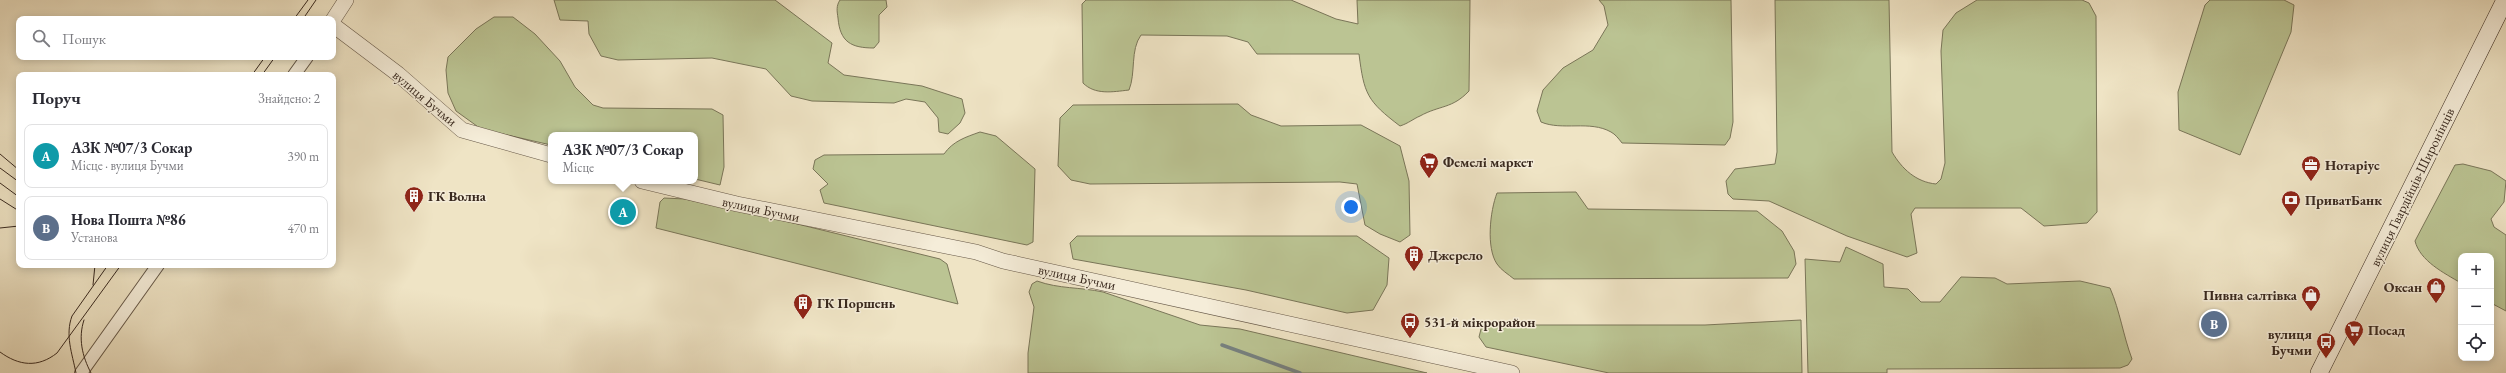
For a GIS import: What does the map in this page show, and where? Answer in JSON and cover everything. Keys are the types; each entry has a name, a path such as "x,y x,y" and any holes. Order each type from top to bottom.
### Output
{"main road":[{"name":"вулиця Гвардійців-Широнінців","path":"2319,373 2505,0"}],"street":[{"path":"336,16 346,0"},
{"name":"вулиця Бучми","path":"336,27 398,74 462,130 548,154"},
{"path":"296,72 305,60"},
{"name":"вулиця Бучми","path":"654,184 737,204 976,252 999,260 1512,373"},
{"path":"81,373 156,268"}],"green space":[{"path":"554,0 775,0 832,43 828,63 844,75 922,86 962,99 965,113 960,123 948,134 939,132 938,118 925,102 906,99 894,103 812,101 791,96 766,69 712,58 618,60 601,56 589,34 588,21 560,20"},
{"path":"840,0 886,0 887,7 879,15 879,42 874,48 853,45 844,38 839,26 837,13 837,6"},
{"path":"1086,0 1291,0 1336,19 1358,24 1357,0 1470,0 1469,91 1457,101 1400,126 1380,110 1369,96 1365,88 1359,54 1257,54 1248,42 1227,36 1141,35 1135,48 1129,90 1110,92 1098,91 1083,83 1082,4"},
{"path":"1599,0 1731,0 1733,122 1730,138 1725,145 1622,143 1614,134 1603,128 1558,126 1541,122 1537,111 1543,90 1563,68 1593,50 1608,25 1604,6"},
{"path":"1775,0 1889,0 1892,152 1900,164 1910,174 1922,181 1936,184 1941,179 1945,163 1941,51 1943,30 1956,13 1977,0 2082,0 2089,3 2096,16 2097,212 2087,223 2044,226 2021,208 1915,208 1911,214 1917,253 1907,257 1847,236 1769,201 1733,199 1728,194 1726,181 1735,169 1775,164 1777,152"},
{"path":"2210,0 2284,0 2294,5 2291,32 2240,155 2179,130 2178,92 2205,5"},
{"path":"494,17 513,17 535,34 560,61 575,87 593,105 603,108 712,109 723,115 724,167 720,185 698,180 698,132 548,132 548,144 481,129 456,111 448,93 446,70 448,57 476,29"},
{"path":"1238,104 1251,115 1281,126 1361,125 1400,146 1409,181 1410,235 1400,242 1380,234 1365,225 1357,184 1340,182 1090,184 1071,180 1058,166 1060,118 1073,105"},
{"path":"980,132 996,136 1035,169 1033,242 1027,245 824,203 820,190 828,184 813,169 815,160 824,155 944,154 951,146"},
{"path":"2463,164 2491,171 2506,181 2504,202 2491,219 2494,227 2506,235 2506,311 2494,305 2494,253 2458,253 2458,281 2440,271 2427,260 2422,255 2415,241 2455,165"},
{"path":"1576,192 1588,209 1757,211 1782,231 1794,251 1796,264 1788,278 1514,279 1500,268 1491,249 1490,239 1492,209 1497,193"},
{"path":"664,198 685,199 777,219 940,259 947,264 958,304 656,228 660,202"},
{"path":"1077,236 1357,236 1389,258 1387,285 1373,310 1347,313 1246,290 1073,259 1070,243"},
{"path":"1846,247 1883,264 1884,287 1908,289 1921,302 1940,302 1961,277 1995,278 2007,284 2080,281 2110,288 2132,359 2128,365 2120,368 1887,369 1887,373 1808,373 1805,259 1840,262"},
{"path":"1037,281 1061,287 1103,292 1200,325 1240,329 1427,373 1028,373 1028,353 1034,307 1029,292 1032,284"},
{"path":"1801,320 1802,373 1609,373 1486,347 1479,337 1482,325 1705,325"}],"waterway":[{"path":"1222,345 1300,373"}],"tram line":[{"path":"296,16 308,0"},
{"path":"305,16 316,0"},
{"path":"254,72 263,60"},
{"path":"264,72 273,60"},
{"path":"0,154 16,167"},
{"path":"0,168 16,180"},
{"path":"0,183 16,195"},
{"path":"0,199 16,209"},
{"path":"0,228 16,226"},
{"path":"93,285 95,268"},
{"path":"76,373 69,337 70,323 72,316 106,268"},
{"path":"0,352 14,360 28,363 36,363 50,358 57,353 119,268"},
{"path":"84,320 81,340 83,354 91,373"}],"place":[{"name":"Фемелі маркет","path":"1429,179"},
{"name":"Нотаріус","path":"2311,182"},
{"name":"АЗК №07/3 Сокар","path":"623,212"},
{"name":"ГК Волна","path":"414,213"},
{"name":"ПриватБанк","path":"2291,217"},
{"name":"Джерело","path":"1414,272"},
{"name":"Океан","path":"2436,304"},
{"name":"Пивна салтівка","path":"2311,312"},
{"name":"ГК Поршень","path":"803,320"},
{"name":"Нова Пошта №86","path":"2214,324"},
{"name":"531-й мікрорайон","path":"1410,339"},
{"name":"Посад","path":"2354,347"},
{"name":"вулиця Бучми","path":"2326,359"}]}
